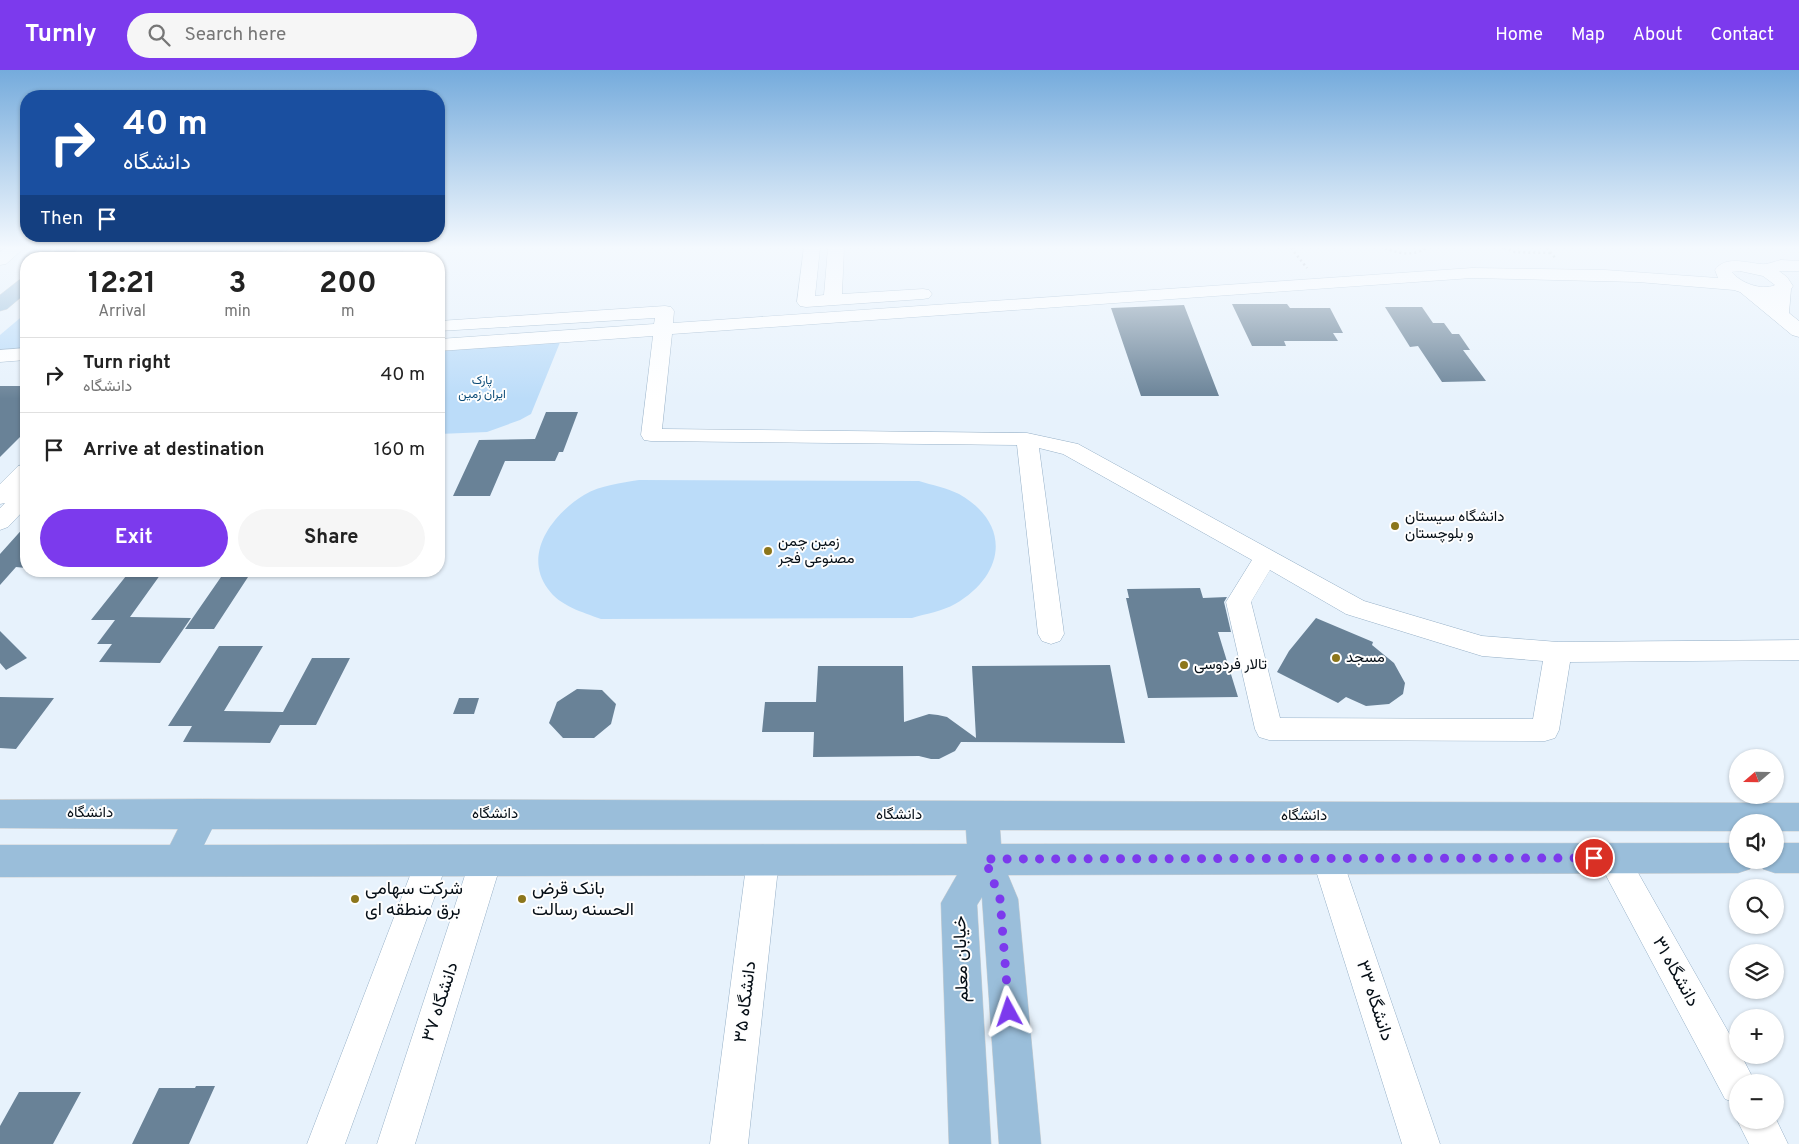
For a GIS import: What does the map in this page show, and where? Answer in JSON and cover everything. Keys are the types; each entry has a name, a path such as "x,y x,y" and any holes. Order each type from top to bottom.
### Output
{"main road":[{"path":"180,860 203,813"},
{"name":"دانشگاه","path":"0,814 1799,817"},
{"path":"982,815 985,859 1000,899 1020,1144"},
{"path":"0,861 1729,858"},
{"path":"1784,858 1799,858"},
{"name":"خیابان معلم","path":"970,1144 959,903 985,859"}],"street":[{"path":"787,303 862,298"},
{"path":"445,326 671,317 1015,298"},
{"path":"1758,298 1799,331"},
{"path":"1780,314 1781,298"},
{"path":"445,344 671,317"},
{"path":"671,317 651,434 1027,439 1070,450 1355,608 1482,646 1558,652 1799,650"},
{"path":"0,356 20,354"},
{"path":"1027,439 1051,634"},
{"path":"0,497 20,476"},
{"path":"0,522 20,501"},
{"path":"1266,557 1238,602 1269,730 1545,730 1558,652"},
{"name":"دانشگاه ۳۳","path":"1327,858 1422,1144"},
{"name":"دانشگاه ۳۱","path":"1612,858 1731,1074"},
{"name":"دانشگاه ۳۵","path":"729,1144 763,859"},
{"path":"326,1144 432,860"},
{"name":"دانشگاه ۳۷","path":"396,1144 486,860"},
{"path":"1761,1129 1769,1144"}],"green space":[{"path":"20,318 20,351 0,353 0,335"},
{"name":"پارک ایران زمین","path":"561,340 531,414 487,432 445,434 445,348"},
{"name":"زمین چمن مصنوعی فجر","path":"639,480 919,481 959,494 976,506 988,520 994,534 996,549 992,564 984,579 972,592 955,604 912,618 601,619 565,604 548,589 541,576 538,562 540,549 552,524 572,503 584,495 618,483"}],"building":[{"path":"1232,304 1287,304 1290,308 1330,308 1343,333 1333,333 1338,341 1284,341 1286,346 1252,346"},
{"path":"1184,305 1219,396 1141,396 1111,308"},
{"path":"1385,307 1422,307 1433,323 1444,323 1452,334 1459,334 1470,350 1463,350 1486,381 1442,382 1418,346 1410,347"},
{"path":"0,386 20,386 20,437 0,457"},
{"path":"546,412 578,412 563,452 559,452 555,461 505,461 490,496 453,496 479,440 535,439"},
{"path":"20,532 20,567 16,567 0,585 0,554"},
{"path":"125,577 159,577 130,617 191,618 160,663 99,662 112,644 97,644 115,620 91,620"},
{"path":"221,577 248,577 214,629 185,629"},
{"name":"تالار فردوسی","path":"1200,588 1203,598 1227,597 1224,602 1231,632 1218,632 1238,697 1148,698 1126,598 1129,598 1127,589"},
{"name":"مسجد","path":"1316,618 1373,642 1372,645 1394,663 1405,683 1403,694 1389,704 1366,706 1346,697 1338,703 1277,672 1289,651"},
{"path":"0,631 27,658 6,670 0,663"},
{"path":"219,646 263,646 224,711 283,712 312,658 350,658 316,725 280,725 270,743 183,742 192,726 168,726"},
{"path":"1110,665 1125,743 961,742 955,751 939,759 919,756 813,757 814,732 762,732 765,702 816,702 818,666 903,666 904,722 929,714 947,717 976,738 972,666"},
{"path":"577,689 602,690 616,704 611,724 594,738 563,738 549,723 557,702"},
{"path":"0,697 54,698 16,749 0,748"},
{"path":"459,698 479,698 474,714 453,714"},
{"path":"196,1086 215,1086 189,1144 132,1144 159,1088 195,1088"},
{"path":"19,1092 81,1092 53,1144 0,1144 0,1126"}],"place":[{"name":"دانشگاه سیستان و بلوچستان","path":"1395,526"},
{"name":"زمین چمن مصنوعی فجر","path":"768,551"},
{"name":"مسجد","path":"1336,658"},
{"name":"تالار فردوسی","path":"1184,665"},
{"name":"شرکت سهامی برق منطقه ای","path":"355,899"},
{"name":"بانک قرض الحسنه رسالت","path":"522,899"}],"route":[{"path":"1009,1012 1000,899 985,859 1594,858"}]}
